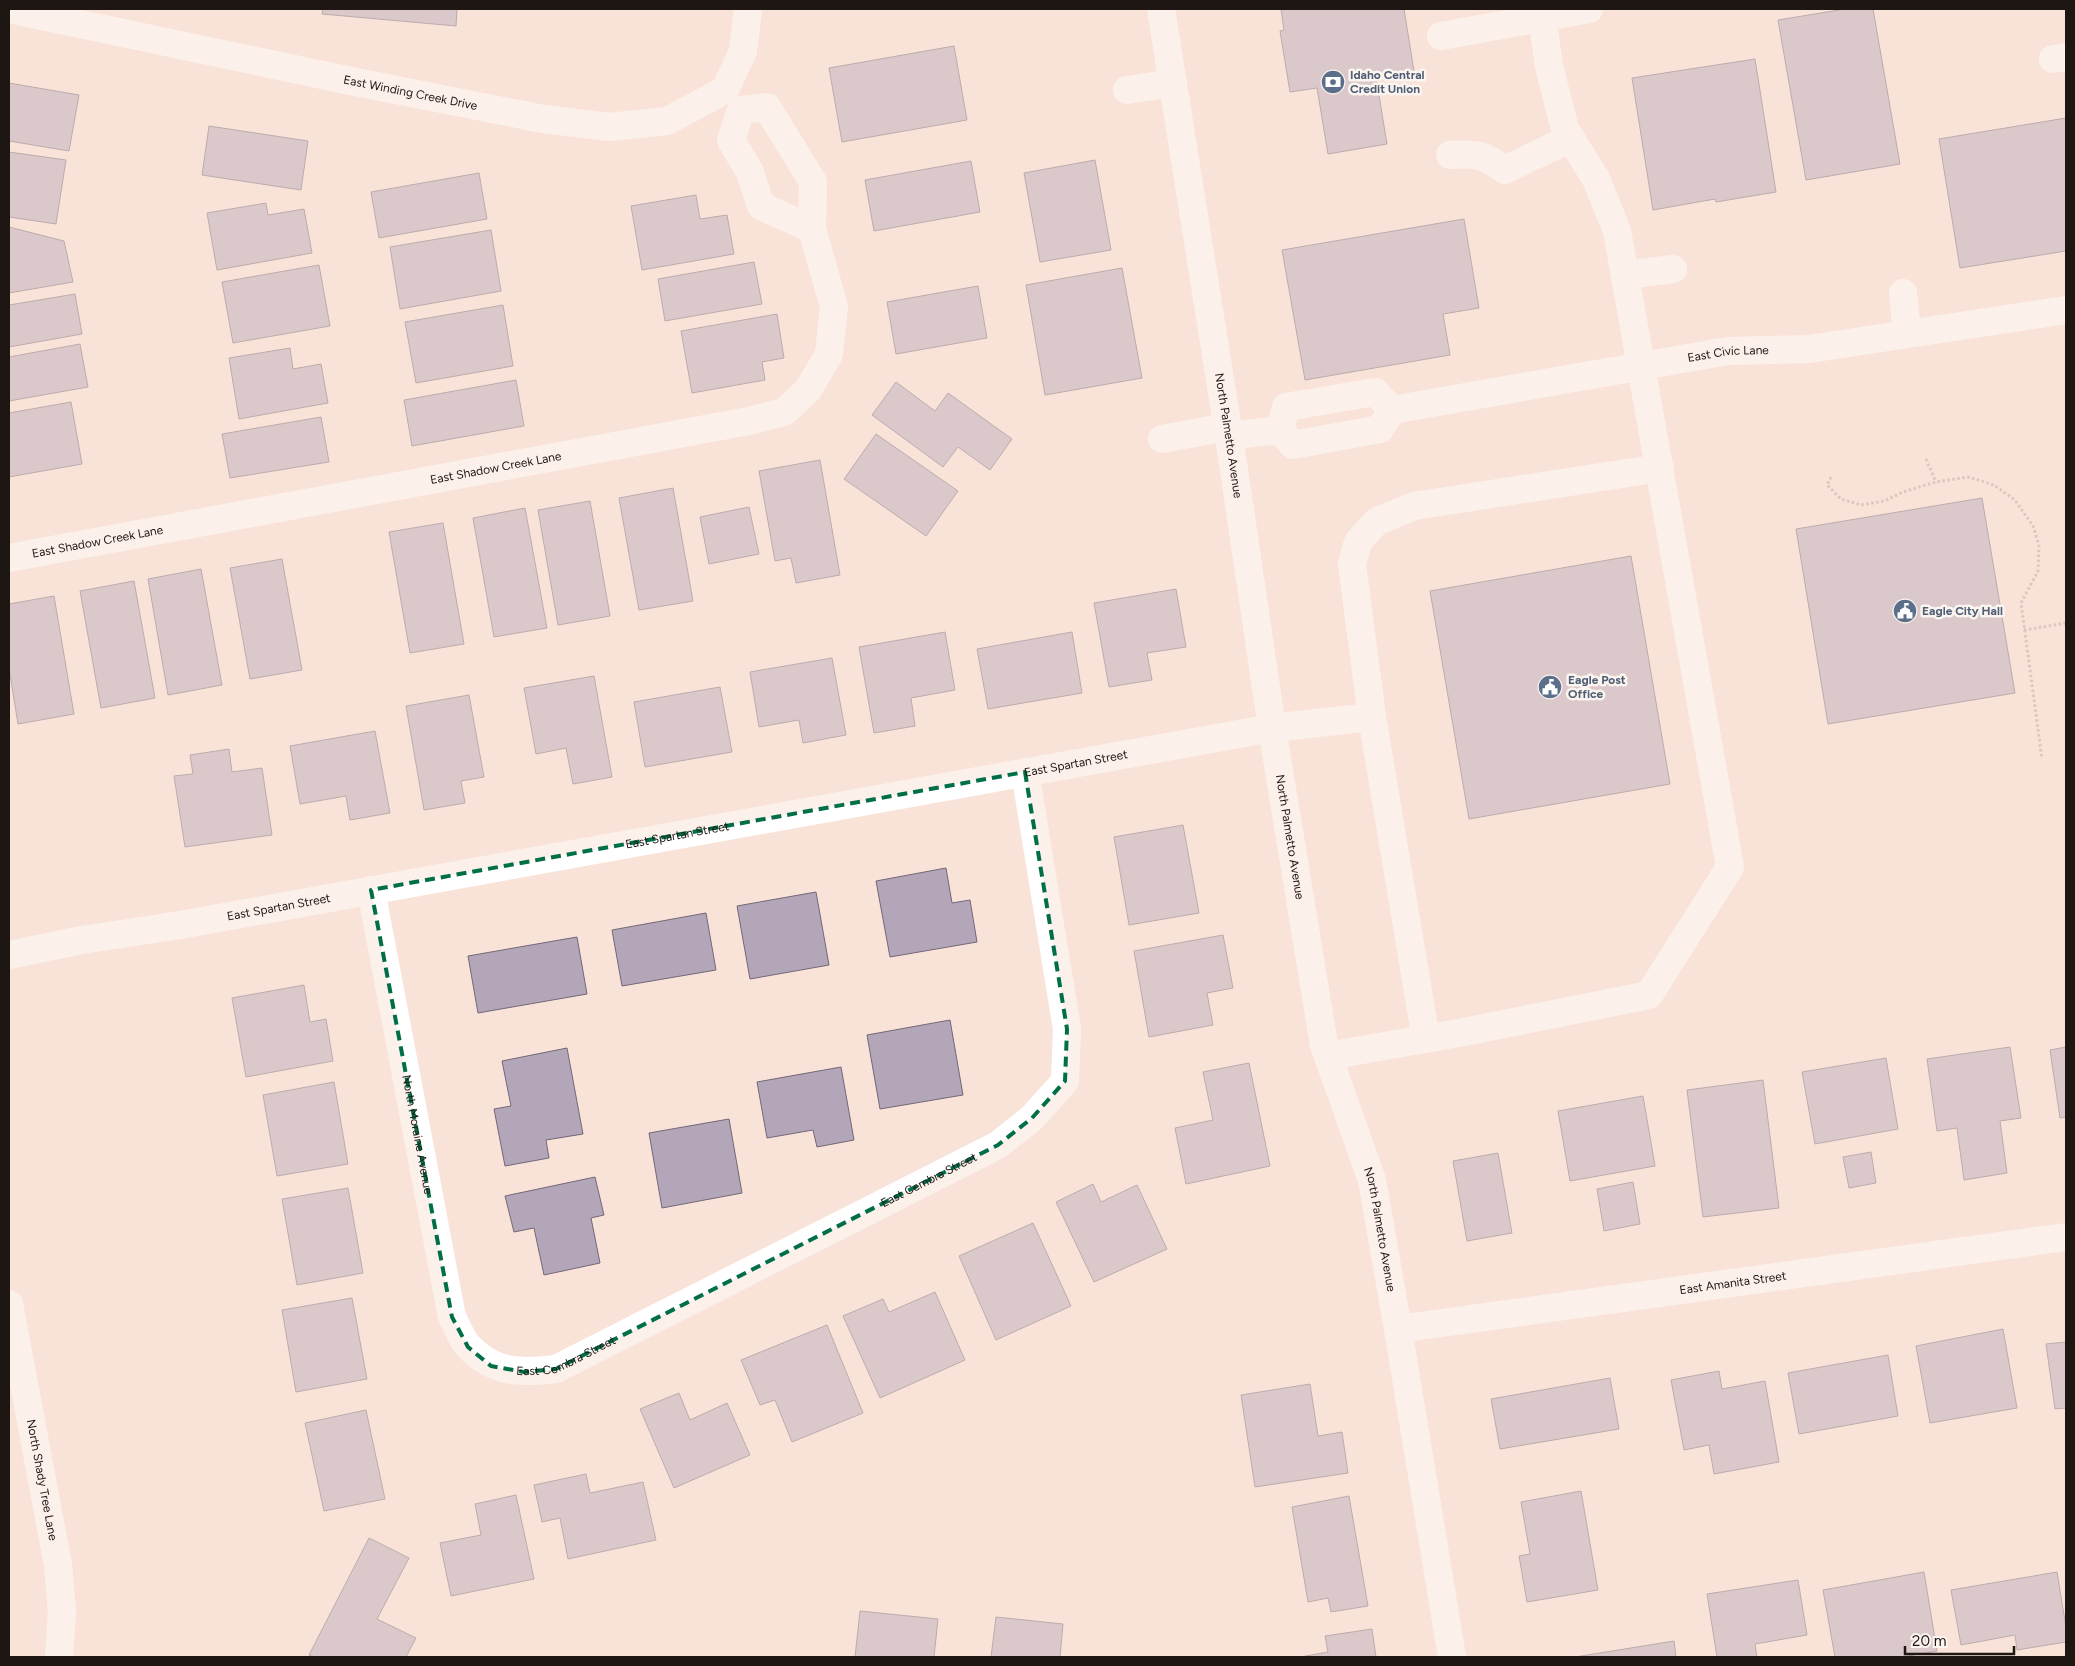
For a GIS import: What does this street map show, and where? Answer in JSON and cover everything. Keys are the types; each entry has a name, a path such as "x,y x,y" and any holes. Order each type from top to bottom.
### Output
{"street":[{"name":"East Winding Creek Drive","path":"9,9 543,119 610,127 668,121 733,100"},
{"path":"748,9 743,51 733,100 731,140 750,172 761,206 812,229"},
{"name":"North Palmetto Avenue","path":"1161,9 1228,432 1272,728 1324,1044 1372,1180 1452,1657"},
{"path":"1441,36 1542,14 1589,9"},
{"path":"1328,1056 1426,1039 1650,994 1730,867 1617,231 1596,179 1565,129 1549,66 1542,14"},
{"path":"1127,90 1173,83"},
{"name":"East Shadow Creek Lane","path":"9,558 749,421 784,412 808,390 829,354 834,307 812,229 813,182 767,107 733,100"},
{"path":"1450,156 1463,154 1486,157 1506,170 1571,138"},
{"path":"1625,275 1673,269"},
{"path":"1903,293 1907,333"},
{"name":"East Civic Lane","path":"1392,410 1728,351 1810,349 2066,310"},
{"path":"1375,392 1392,410 1380,429 1322,440 1293,445 1280,430 1286,407 1375,392"},
{"path":"1162,439 1228,432 1280,430"},
{"path":"1426,1039 1372,717 1352,564 1358,542 1376,522 1414,506 1660,468"},
{"name":"East Spartan Street","path":"9,955 82,940 180,925 1272,728 1372,717"},
{"name":"East Cembra Street","path":"491,1366 524,1372 556,1369 998,1144 1032,1118 1065,1081 1067,1029 1025,772"},
{"name":"North Moraine Avenue","path":"371,890 452,1317 468,1346 491,1366"},
{"name":"East Amanita Street","path":"1398,1329 2066,1237"},
{"name":"North Shady Tree Lane","path":"9,1304 58,1565 62,1611 59,1657"}],"path":[{"path":"1926,459 1936,482"},
{"path":"1831,477 1827,485 1841,499 1862,505 1884,500 1936,482 1968,477 1994,485 2014,500 2032,526 2040,545 2038,571 2021,603 2042,759"},
{"path":"2024,630 2066,623"}],"highlighted area":[{"path":"1025,772 1067,1029 1065,1081 1032,1118 998,1145 556,1369 524,1372 491,1366 468,1347 452,1317 371,890"}],"building":[{"path":"323,9 457,9 456,26 322,14"},
{"name":"Idaho Central Credit Union","path":"1281,9 1404,9 1414,71 1376,77 1387,144 1328,154 1317,88 1290,92 1280,31 1284,30"},
{"path":"1845,9 1873,9 1900,164 1806,180 1778,20"},
{"path":"954,46 967,120 842,142 829,68"},
{"path":"1755,59 1776,192 1716,202 1715,199 1653,210 1632,78"},
{"path":"9,83 79,95 69,151 9,141"},
{"path":"2066,118 2066,251 1960,268 1939,139"},
{"path":"209,126 308,141 301,190 202,175"},
{"path":"9,152 66,160 56,224 9,217"},
{"path":"1095,160 1111,250 1040,262 1024,173"},
{"path":"971,161 980,212 874,231 865,180"},
{"path":"479,173 487,219 379,238 371,192"},
{"path":"696,195 700,219 727,215 734,254 642,270 631,206"},
{"path":"266,203 268,215 304,209 312,253 217,270 207,213"},
{"path":"1464,219 1479,308 1443,314 1450,355 1305,380 1282,250"},
{"path":"9,227 64,241 73,282 9,293"},
{"path":"491,230 501,291 400,309 390,247"},
{"path":"754,262 762,304 665,321 658,279"},
{"path":"319,265 330,326 233,343 222,282"},
{"path":"1122,268 1142,378 1045,395 1026,285"},
{"path":"978,286 987,338 896,354 887,302"},
{"path":"75,294 82,334 9,347 9,305"},
{"path":"503,305 513,366 416,383 405,322"},
{"path":"777,314 784,358 762,362 765,380 692,393 681,331"},
{"path":"80,344 88,387 9,401 9,357"},
{"path":"290,348 293,369 321,364 328,403 239,419 229,358"},
{"path":"516,380 524,426 412,446 404,400"},
{"path":"896,382 935,411 948,393 1012,439 990,470 958,447 943,467 872,415"},
{"path":"71,402 82,464 9,477 9,413"},
{"path":"321,417 329,462 230,478 222,434"},
{"path":"876,434 958,491 926,536 844,479"},
{"path":"820,460 840,575 796,583 791,558 775,561 759,471"},
{"path":"673,488 693,601 639,610 619,498"},
{"name":"Eagle City Hall","path":"1982,498 2015,693 1828,724 1796,529"},
{"path":"590,501 610,616 558,625 538,510"},
{"path":"749,507 759,554 709,564 700,517"},
{"path":"525,508 547,628 494,637 473,518"},
{"path":"443,523 464,644 410,653 389,532"},
{"name":"Eagle Post Office","path":"1631,556 1670,784 1469,819 1430,591"},
{"path":"282,559 302,670 250,679 230,568"},
{"path":"201,569 222,685 168,695 148,579"},
{"path":"134,581 155,698 101,708 80,591"},
{"path":"1176,589 1186,647 1147,653 1152,680 1109,687 1094,603"},
{"path":"54,596 74,714 18,724 9,668 9,604"},
{"path":"945,632 955,690 911,698 915,726 874,733 859,647"},
{"path":"1072,632 1082,693 988,709 977,649"},
{"path":"832,658 846,735 803,743 799,720 759,727 750,672"},
{"path":"594,676 612,777 573,784 566,748 536,754 524,688"},
{"path":"720,687 732,752 645,767 634,702"},
{"path":"469,695 484,777 461,781 465,803 424,810 406,706"},
{"path":"375,731 390,813 350,820 346,796 300,804 290,746"},
{"path":"229,749 232,772 262,768 272,835 185,847 174,776 193,774 190,755"},
{"path":"1183,825 1199,913 1129,925 1114,837"},
{"path":"946,868 952,903 970,900 977,942 890,957 876,881"},
{"path":"816,892 829,965 750,979 737,906"},
{"path":"706,913 716,970 622,986 612,930"},
{"path":"1223,935 1233,988 1207,993 1213,1025 1149,1037 1134,951"},
{"path":"577,937 587,994 478,1013 468,956"},
{"path":"304,985 310,1022 326,1019 333,1061 246,1077 232,998"},
{"path":"950,1020 963,1095 880,1109 867,1035"},
{"path":"2010,1047 2021,1118 2000,1121 2007,1173 1964,1180 1957,1128 1937,1131 1927,1059"},
{"path":"2066,1047 2066,1117 2060,1118 2050,1050"},
{"path":"567,1048 583,1134 546,1140 549,1158 505,1166 494,1109 511,1106 502,1061"},
{"path":"1886,1058 1898,1129 1815,1144 1802,1072"},
{"path":"1249,1063 1270,1166 1186,1184 1175,1128 1213,1120 1203,1072"},
{"path":"841,1067 854,1140 817,1147 813,1130 767,1138 757,1082"},
{"path":"1763,1080 1779,1208 1703,1217 1687,1090"},
{"path":"334,1082 348,1164 277,1176 263,1095"},
{"path":"1643,1096 1655,1166 1570,1181 1558,1111"},
{"path":"729,1119 742,1193 662,1208 649,1133"},
{"path":"1871,1152 1876,1183 1849,1188 1843,1157"},
{"path":"1498,1153 1512,1233 1467,1241 1453,1161"},
{"path":"595,1177 604,1215 591,1218 600,1263 544,1275 534,1228 514,1232 505,1196"},
{"path":"1633,1182 1640,1224 1604,1231 1597,1189"},
{"path":"1093,1184 1101,1202 1137,1185 1167,1249 1094,1282 1056,1202"},
{"path":"348,1188 363,1273 297,1285 282,1199"},
{"path":"1033,1223 1071,1306 996,1340 959,1256"},
{"path":"935,1292 965,1360 880,1398 843,1316 883,1299 889,1312"},
{"path":"352,1298 367,1379 296,1392 282,1310"},
{"path":"827,1325 863,1413 792,1442 775,1400 760,1405 741,1360"},
{"path":"2003,1329 2017,1408 1930,1423 1916,1346"},
{"path":"2066,1342 2066,1408 2055,1409 2046,1344"},
{"path":"1888,1355 1898,1416 1799,1434 1788,1373"},
{"path":"1719,1371 1722,1389 1765,1381 1779,1462 1714,1474 1709,1445 1684,1450 1671,1380"},
{"path":"1610,1378 1619,1429 1500,1449 1491,1399"},
{"path":"1310,1384 1318,1436 1342,1432 1348,1473 1255,1487 1241,1395"},
{"path":"679,1393 690,1420 727,1403 750,1455 674,1488 640,1409"},
{"path":"366,1410 385,1499 324,1511 305,1423"},
{"path":"586,1474 590,1493 643,1482 656,1540 568,1559 560,1518 542,1522 534,1485"},
{"path":"1581,1491 1598,1590 1527,1602 1519,1556 1530,1554 1521,1502"},
{"path":"516,1495 534,1579 451,1596 440,1543 481,1535 475,1504"},
{"path":"1349,1496 1368,1606 1331,1612 1328,1598 1308,1602 1292,1507"},
{"path":"369,1538 409,1558 377,1619 416,1638 406,1657 314,1657 309,1655"},
{"path":"1924,1572 1937,1651 1902,1657 1835,1657 1823,1590"},
{"path":"2057,1572 2066,1627 2066,1642 2017,1650 2015,1635 1961,1645 1951,1590"},
{"path":"1798,1580 1807,1635 1755,1644 1757,1657 1717,1657 1707,1594"},
{"path":"860,1611 938,1619 934,1657 855,1657"},
{"path":"996,1617 1063,1624 1060,1657 991,1657"},
{"path":"1372,1629 1376,1657 1300,1657 1328,1652 1325,1636"},
{"path":"1674,1641 1676,1657 1575,1657"}],"place":[{"name":"Idaho Central Credit Union","path":"1333,82"},
{"name":"Eagle City Hall","path":"1905,611"},
{"name":"Eagle Post Office","path":"1550,687"}]}
